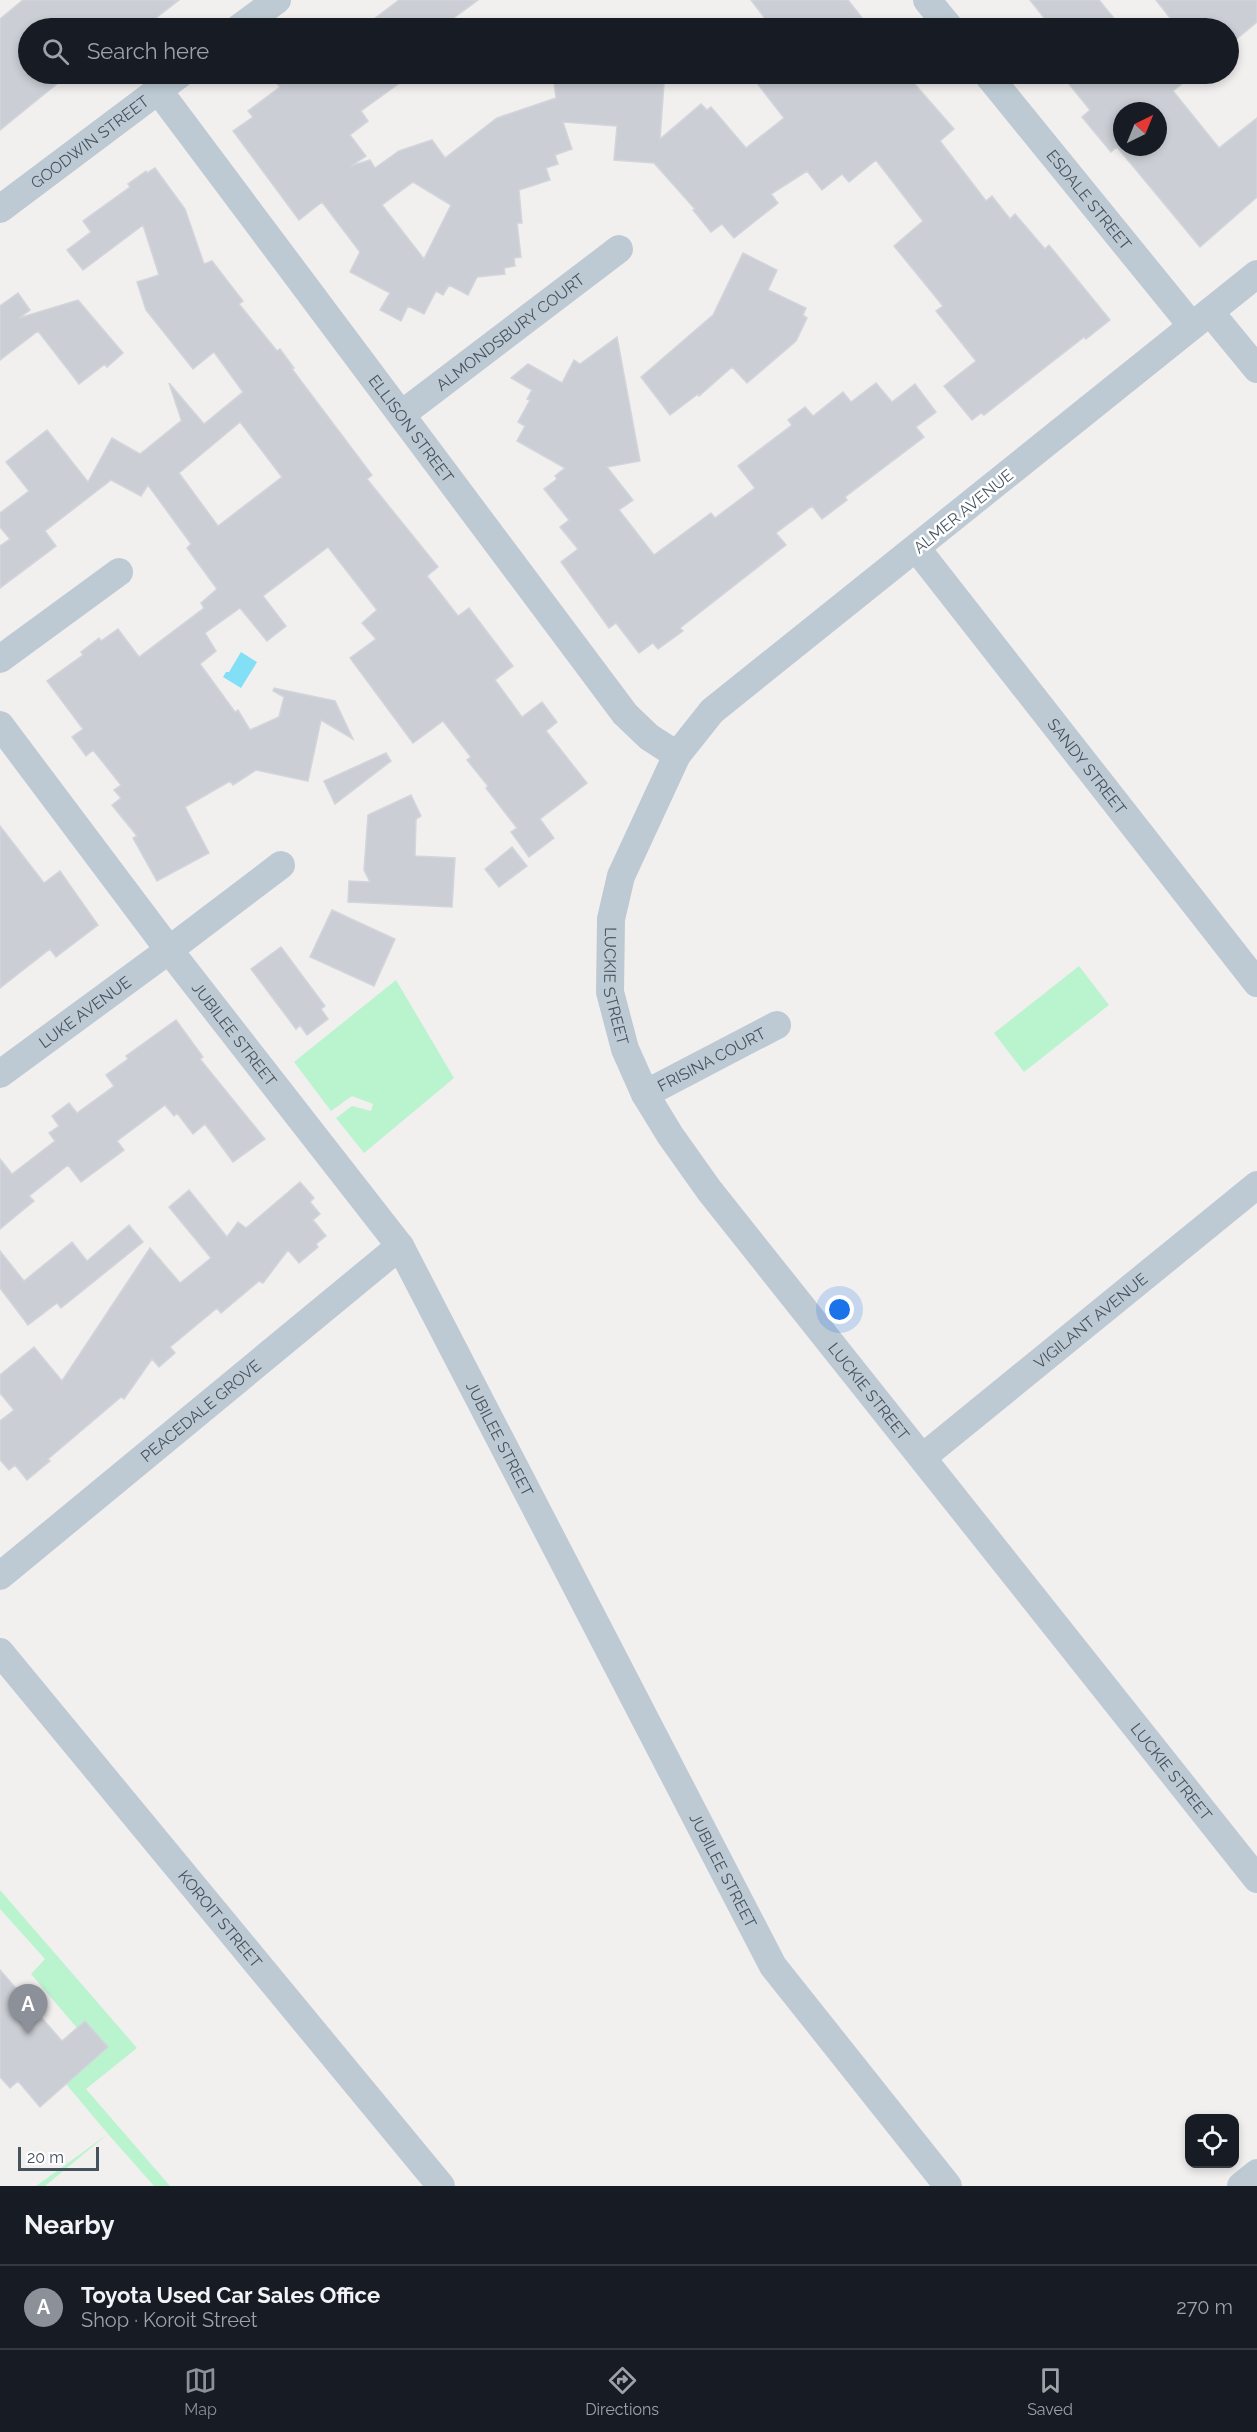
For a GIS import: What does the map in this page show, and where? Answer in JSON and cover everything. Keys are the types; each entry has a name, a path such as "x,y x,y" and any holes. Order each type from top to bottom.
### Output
{"street":[{"path":"253,18 277,0"},
{"path":"927,0 942,18"},
{"name":"GOODWIN STREET","path":"0,209 166,84"},
{"name":"ELLISON STREET","path":"170,84 402,414 625,714 649,737 677,755"},
{"name":"ESDALE STREET","path":"996,84 1201,319 1257,369"},
{"name":"ALMONDSBURY COURT","path":"402,414 619,249"},
{"name":"ALMER AVENUE","path":"677,755 712,711 917,549 1257,274"},
{"name":"SANDY STREET","path":"917,549 1257,983"},
{"path":"0,659 118,572"},
{"name":"JUBILEE STREET","path":"0,725 170,950 400,1246 773,1966 948,2186"},
{"name":"LUCKIE STREET","path":"677,755 621,876 611,919 610,992 625,1049 645,1095 709,1190 1257,1879"},
{"name":"LUKE AVENUE","path":"0,1074 170,950 281,865"},
{"name":"FRISINA COURT","path":"645,1095 777,1025"},
{"name":"VIGILANT AVENUE","path":"923,1457 1257,1185"},
{"name":"PEACEDALE GROVE","path":"0,1576 400,1246"},
{"name":"KOROIT STREET","path":"0,1652 441,2186"},
{"path":"1241,2186 1257,2173"}],"green space":[{"path":"1079,966 1109,1005 1024,1072 994,1033"},
{"path":"396,980 454,1078 364,1153 336,1118 352,1106 371,1111 373,1104 352,1096 331,1111 294,1062"},
{"path":"0,1890 137,2048 86,2089 170,2186 154,2186 66,2084 85,2021 77,2028 31,1974 45,1959 0,1909"},
{"path":"108,2134 45,2186 36,2186"}],"water":[{"path":"241,652 257,662 241,688 223,677 226,672 229,672"}],"building":[{"path":"23,0 179,0 156,18 18,18 18,84 57,84 0,130 0,19"},
{"path":"399,0 478,0 454,18 375,18"},
{"path":"751,0 848,0 862,18 764,18"},
{"path":"1030,0 1099,0 1114,18 1044,18"},
{"path":"1156,0 1257,0 1257,22 1239,37 1239,18 1170,18"},
{"path":"277,84 398,84 361,111 368,121 350,135 366,156 351,166 370,160 375,168 399,151 432,140 445,158 497,118 556,98 554,84 664,84 660,139 701,104 707,110 711,107 746,148 784,118 758,84 915,84 954,129 940,141 986,201 992,196 1010,219 1015,214 1045,249 1049,245 1110,320 1086,339 1084,337 984,415 981,413 972,420 944,386 976,361 936,311 943,306 894,246 923,221 876,160 849,182 842,174 822,190 807,171 771,194 778,203 734,238 722,224 711,232 693,210 695,209 654,163 614,160 617,126 563,122 572,149 555,155 558,164 546,168 550,180 519,190 522,223 517,223 521,257 514,258 515,266 504,268 505,274 477,277 468,295 449,285 443,295 436,291 424,314 408,306 401,321 380,310 390,293 350,272 360,252 322,202 299,220 233,131 253,117 248,111 280,87","holes":["413,182 451,205 424,259 382,205"]},
{"path":"1069,84 1182,84 1173,91 1219,148 1257,118 1257,197 1200,247 1124,156 1167,156 1167,102 1113,102 1113,150 1111,152 1082,117 1090,110"},
{"path":"155,168 185,209 204,264 212,261 243,301 239,304 277,351 280,349 294,368 292,369 372,475 367,479 438,567 427,576 458,616 469,608 513,666 495,680 522,717 542,702 557,722 546,731 587,783 540,819 554,838 529,857 511,832 517,828 486,788 488,786 467,760 471,757 443,721 413,743 350,658 376,639 362,623 377,610 328,547 263,596 286,626 267,641 240,608 205,633 216,651 200,664 235,712 238,710 250,730 279,717 284,697 273,691 274,688 335,701 353,739 321,720 308,781 256,770 233,785 230,781 185,807 209,853 157,881 133,838 137,836 112,805 121,798 114,790 121,785 93,750 86,756 72,737 83,729 47,681 83,655 81,652 99,638 101,641 118,629 139,657 204,608 201,603 217,589 187,548 191,544 148,485 141,496 111,480 45,531 56,546 0,588 0,546 10,539 0,527 0,513 29,491 6,462 47,430 88,482 112,438 140,454 182,422 169,383 204,424 243,392 214,352 193,369 146,310 137,282 159,275 143,225 83,270 67,250 91,232 83,221 130,187 128,184 146,171 147,173","holes":["240,422 282,477 218,526 179,473"]},
{"path":"743,253 777,270 768,290 806,308 803,315 807,318 796,341 747,383 732,367 699,396 698,394 670,415 641,377 713,315"},
{"path":"18,293 30,310 19,318 78,300 123,353 107,367 105,364 79,384 38,331 0,360 0,306"},
{"path":"617,337 640,461 607,467 633,500 619,510 654,555 711,513 715,518 755,488 738,466 792,425 788,420 805,407 813,416 843,392 851,402 876,383 892,402 915,384 936,412 916,427 924,437 845,497 847,500 822,519 812,506 776,533 786,545 680,628 683,631 658,649 653,643 639,653 616,623 609,628 561,562 578,549 560,527 569,520 544,489 557,479 555,476 565,468 517,441 525,426 518,422 530,400 527,399 532,390 511,378 528,364 562,383 574,360 580,364"},
{"path":"386,753 391,761 335,804 324,781"},
{"path":"411,795 421,816 416,819 415,856 455,858 452,907 348,902 349,881 370,882 364,870 368,815"},
{"path":"0,826 44,883 60,871 98,925 56,957 50,949 0,988"},
{"path":"512,847 527,866 499,887 485,869"},
{"path":"332,910 395,939 374,986 310,957"},
{"path":"281,947 325,1006 321,1009 328,1019 307,1035 300,1025 296,1029 251,969"},
{"path":"176,1020 203,1057 200,1059 265,1139 233,1162 205,1124 193,1134 177,1113 174,1116 165,1105 117,1141 124,1150 81,1182 68,1165 29,1196 34,1201 0,1229 0,1159 12,1174 55,1141 49,1133 59,1126 52,1116 69,1103 77,1113 114,1086 106,1075 128,1059 126,1056"},
{"path":"300,1182 314,1198 310,1202 320,1214 313,1220 326,1236 316,1244 318,1247 299,1263 288,1250 263,1283 259,1281 221,1313 217,1308 170,1347 175,1353 159,1367 152,1359 124,1399 121,1397 48,1459 50,1461 27,1480 15,1465 9,1470 0,1460 0,1421 14,1410 0,1393 0,1375 34,1347 62,1381 150,1248 180,1283 211,1258 169,1207 189,1190 227,1237 238,1222 246,1228"},
{"path":"129,1225 143,1242 61,1308 57,1303 28,1325 0,1288 0,1251 24,1281 72,1242 87,1261"},
{"path":"0,1970 62,2041 85,2021 108,2047 40,2107 18,2081 10,2088 0,2077"}],"place":[{"name":"Toyota Used Car Sales Office","path":"28,2034"}]}
